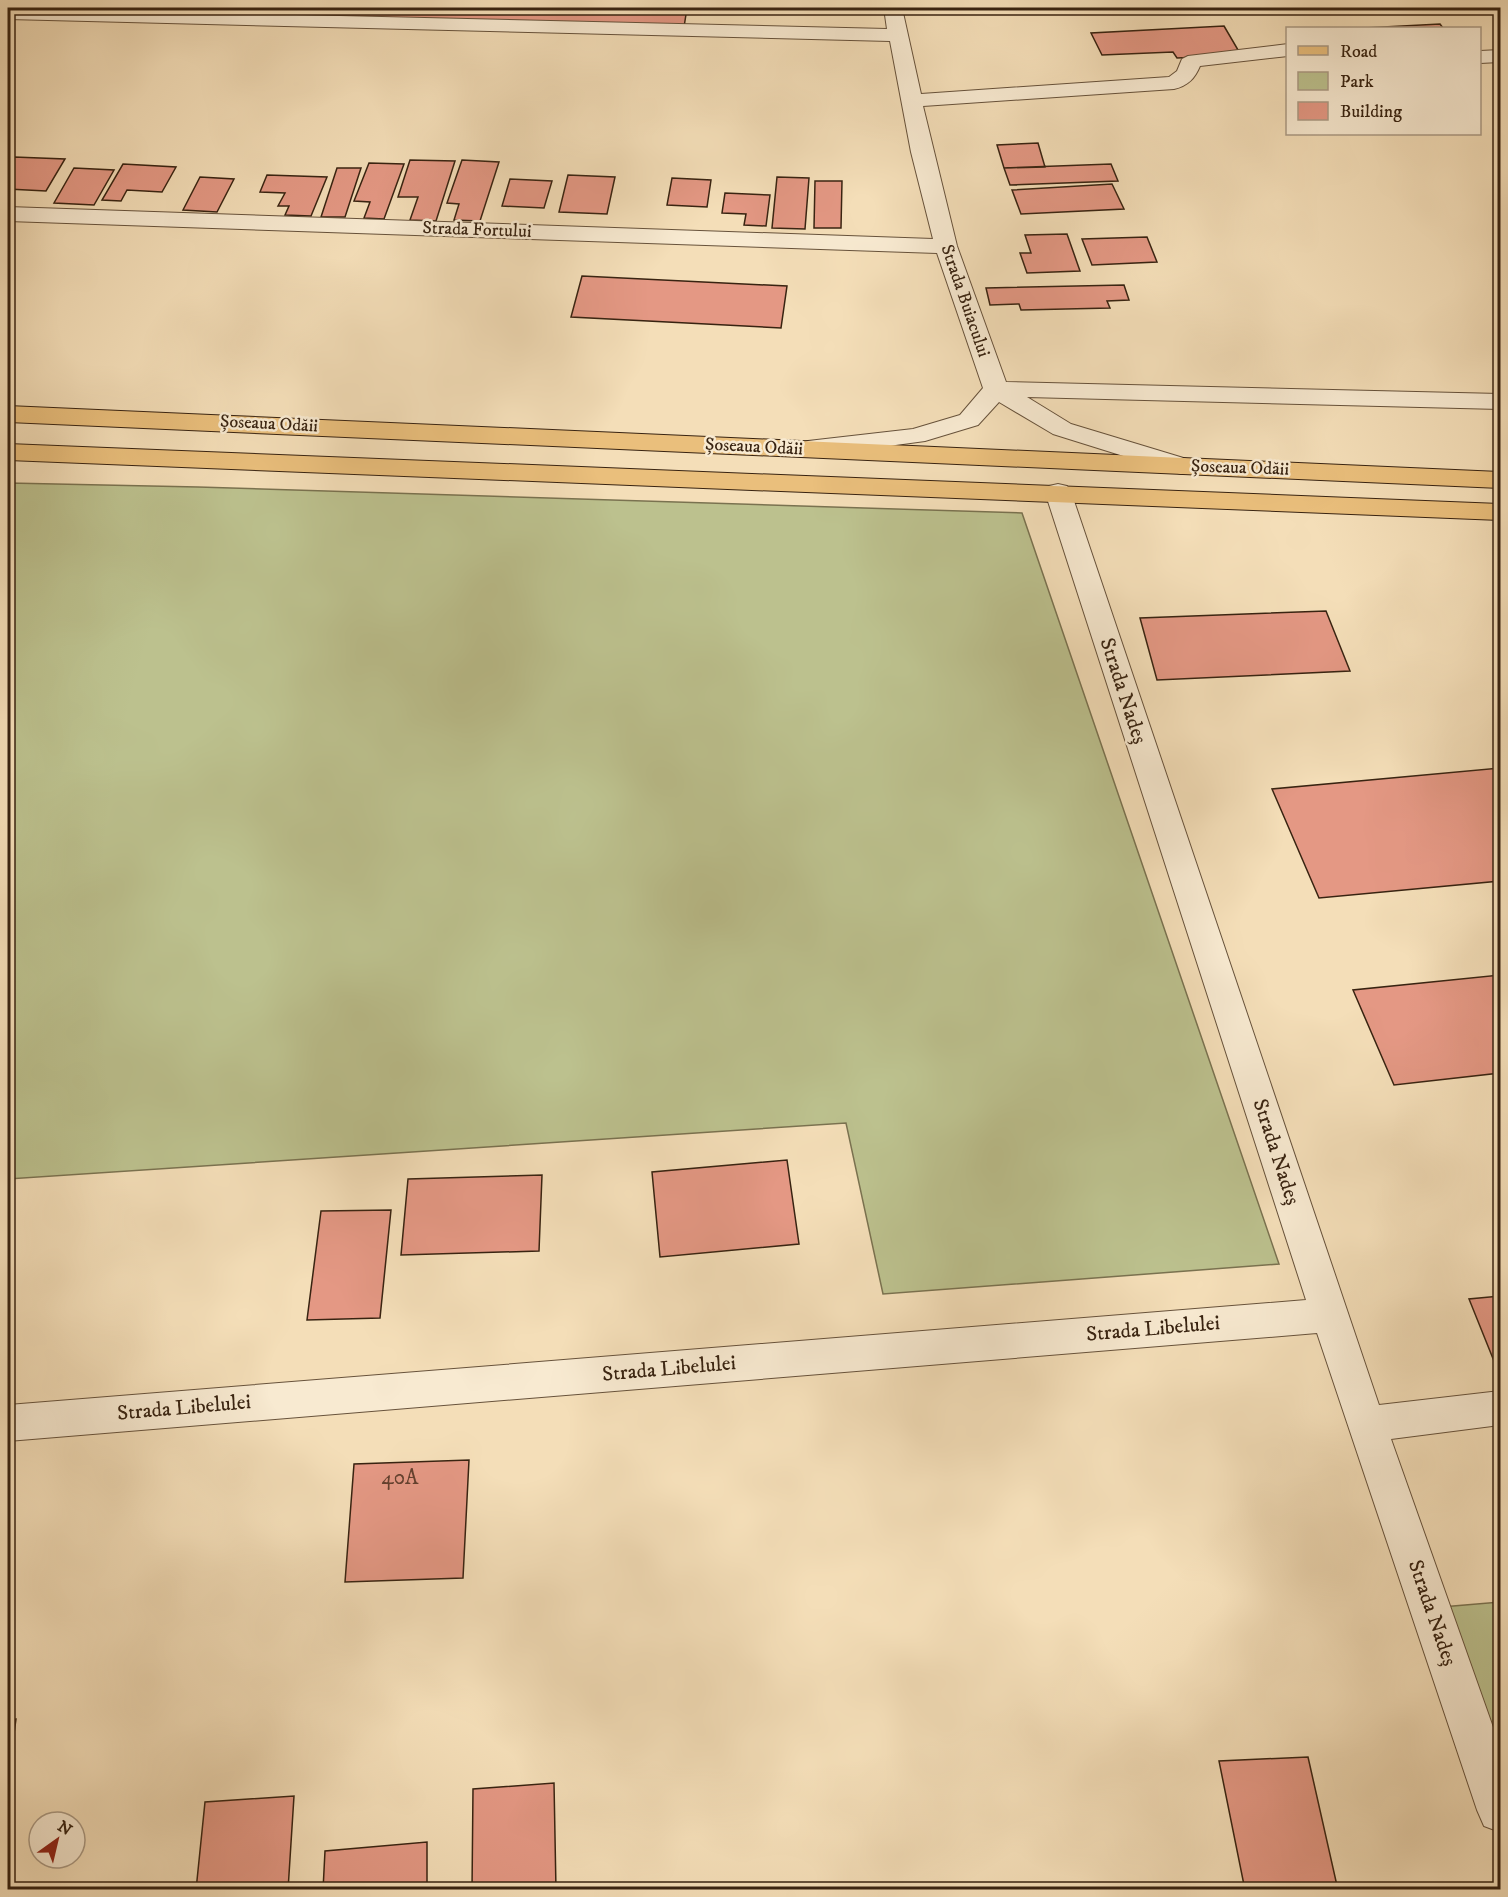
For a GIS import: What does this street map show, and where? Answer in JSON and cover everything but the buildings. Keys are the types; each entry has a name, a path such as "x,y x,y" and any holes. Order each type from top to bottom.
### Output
{"main road":[{"path":"8,408 95,416"},
{"name":"Șoseaua Odăii","path":"8,414 95,416 1500,480"},
{"name":"Șoseaua Odăii","path":"8,452 1058,492 1500,512"},
{"path":"8,457 82,454"}],"street":[{"name":"Strada Buiacului","path":"893,8 922,152 946,246 996,389"},
{"path":"8,13 804,24 898,35"},
{"path":"912,101 1174,83 1187,74 1189,63 1195,60 1286,50"},
{"path":"1481,57 1500,56"},
{"name":"Strada Fortului","path":"8,214 946,246"},
{"path":"996,389 1500,402"},
{"path":"802,449 916,436 969,420 996,389"},
{"path":"996,389 1062,429 1181,466"},
{"name":"Strada Nadeș","path":"1058,492 1366,1424 1500,1810"},
{"name":"Strada Libelulei","path":"8,1423 1330,1315"},
{"path":"1366,1424 1500,1408"}],"green space":[{"path":"8,483 1022,513 1279,1264 883,1294 846,1123 8,1179"},
{"path":"1500,1602 1500,1810 1430,1608"}]}
